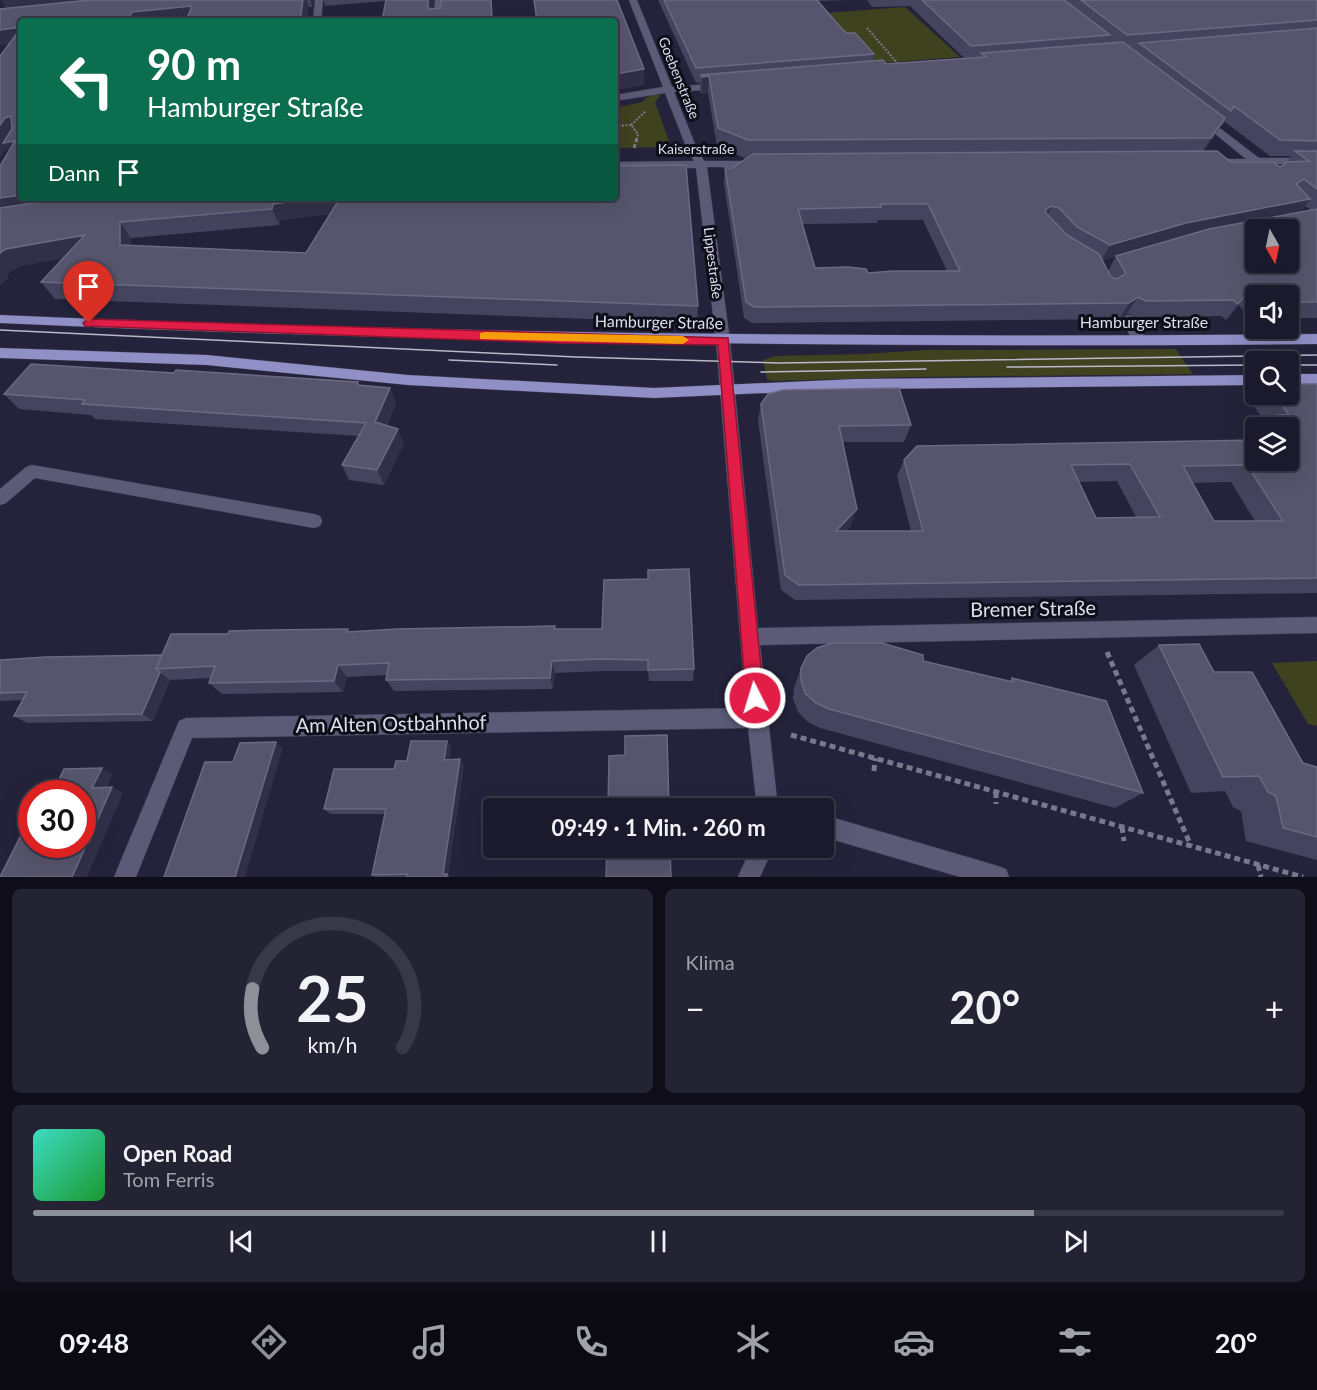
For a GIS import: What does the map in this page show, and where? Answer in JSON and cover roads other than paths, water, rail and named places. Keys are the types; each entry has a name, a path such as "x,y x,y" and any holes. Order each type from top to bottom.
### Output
{"main road":[{"name":"Hamburger Straße","path":"0,319 559,339 723,341 1317,339"},
{"path":"0,353 207,360 408,380 654,393 856,384 1245,380"},
{"path":"1299,379 1317,379"}],"street":[{"path":"317,18 319,0"},
{"path":"437,18 439,0"},
{"name":"Goebenstraße","path":"633,0 692,149 701,164"},
{"path":"618,98 728,85"},
{"path":"1196,115 1258,165"},
{"path":"1205,162 1258,165 1317,161"},
{"name":"Lippestraße","path":"701,164 728,391"},
{"name":"Kaiserstraße","path":"618,165 771,164"},
{"path":"1126,319 1140,341"},
{"path":"728,391 757,718 767,798"},
{"path":"0,498 32,471 314,522"},
{"name":"Bremer Straße","path":"750,638 1317,625"},
{"name":"Am Alten Ostbahnhof","path":"124,877 186,728 757,718"},
{"path":"834,829 998,877"},
{"path":"749,877 758,858"}],"tram line":[{"path":"0,330 576,357 779,363 1317,355"},
{"path":"449,360 557,365"},
{"path":"1007,367 1245,365"},
{"path":"1299,365 1317,365"},
{"path":"761,372 926,369"}]}
